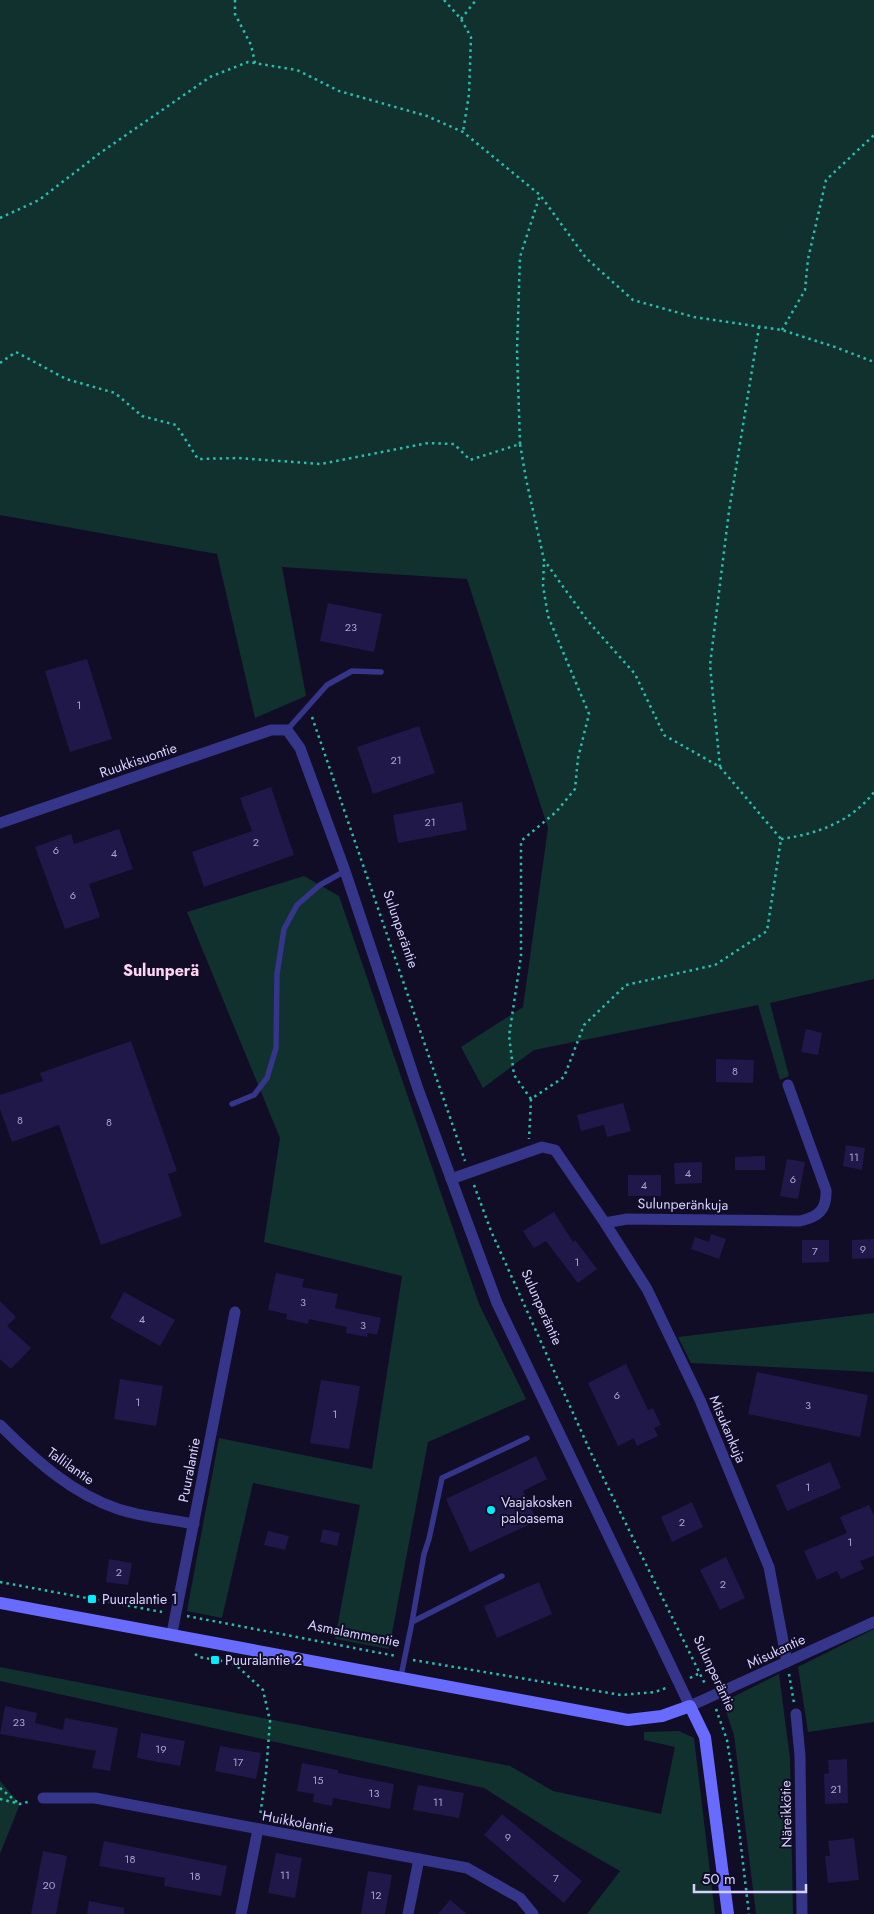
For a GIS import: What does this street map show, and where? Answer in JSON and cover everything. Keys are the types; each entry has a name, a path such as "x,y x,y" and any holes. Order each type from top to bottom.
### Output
{"street":[{"name":"Ruukkisuontie","path":"0,823 271,730 287,730"},
{"path":"287,730 300,748 345,871 418,1089 497,1303 706,1737 728,1914"},
{"name":"Sulunperänkuja","path":"605,1222 628,1219 800,1220 814,1218 827,1200 826,1190 788,1085"},
{"path":"451,1179 542,1147 555,1150 605,1222"},
{"name":"Misukankuja","path":"605,1222 647,1288 700,1400 769,1567 787,1662"},
{"name":"Puuralantie","path":"172,1634 235,1312"},
{"name":"Tallilantie","path":"0,1425 38,1462 84,1495 120,1510 194,1524"},
{"path":"0,1603 401,1676 628,1720 662,1716 690,1706"},
{"name":"Misukantie","path":"690,1706 874,1622"},
{"name":"Näreikkötie","path":"796,1714 800,1756 802,1914"},
{"name":"Huikkolantie","path":"43,1798 95,1798 467,1868 520,1898 533,1914"},
{"path":"242,1914 258,1829"},
{"path":"408,1914 419,1859"}],"lane":[{"path":"287,730 327,685 352,671 381,672"},
{"path":"232,1104 254,1095 267,1078 276,1048 277,974 284,929 297,905 320,885 345,871"},
{"path":"401,1676 424,1554 442,1478 527,1438"},
{"path":"412,1622 502,1576"}],"path":[{"path":"235,0 234,14 251,45 255,63"},
{"path":"444,0 461,19 471,36 469,94 463,132"},
{"path":"461,19 476,0"},
{"path":"0,218 39,200 100,153 210,77 248,62 255,63 296,70 339,92 427,116 463,132 540,195 586,258 633,300 694,317 782,330 836,347 874,362"},
{"path":"782,330 805,290 808,260 826,180 874,135"},
{"path":"529,1152 530,1099 514,1075 509,1036 521,956 521,841 556,812 575,789 578,758 589,714 548,616 544,586 544,560 520,444 517,350 520,256 540,195"},
{"path":"720,767 710,665 729,511 759,327"},
{"path":"0,364 16,352 66,379 115,393 142,416 176,425 198,459 238,458 321,464 428,443 454,444 470,460 520,444"},
{"path":"530,1099 564,1077 584,1025 626,985 715,965 768,931 781,839 720,767 664,735 636,674 587,620 544,560"},
{"name":"Sulunperäntie","path":"308,706 469,1173 491,1231 591,1452 700,1673 727,1740 734,1779 749,1914"},
{"path":"781,839 797,837 837,825 864,806 874,792"},
{"name":"Asmalammentie","path":"0,1582 404,1658 620,1695 655,1692 700,1673"},
{"path":"228,1662 238,1666 262,1690 270,1721 266,1773 258,1829"},
{"path":"787,1662 796,1714"},
{"path":"0,1788 20,1804"},
{"path":"0,1799 20,1804 43,1798"}],"green space":[{"path":"0,0 874,0 874,979 770,1003 789,1076 780,1080 758,1005 534,1050 483,1088 461,1047 523,1007 548,828 467,579 282,567 306,696 255,718 217,554 0,515"},
{"path":"304,876 339,896 479,1304 526,1399 428,1442 389,1649 335,1639 360,1505 253,1483 222,1618 187,1611 219,1438 372,1469 402,1276 264,1242 280,1138 187,912"},
{"path":"874,1313 874,1372 691,1363 678,1337"},
{"path":"874,1629 874,1722 808,1732 798,1667"},
{"path":"0,1667 510,1766 553,1791 661,1814 675,1747 644,1740 644,1732 679,1731 694,1738 715,1914 587,1914 620,1871 561,1837 484,1788 0,1681"},
{"path":"779,1674 790,1758 793,1914 756,1914 734,1735 723,1702"},
{"path":"0,1781 20,1804 0,1854"}],"building":[{"path":"328,603 382,614 374,652 320,641"},
{"path":"87,659 112,739 70,752 45,671"},
{"path":"419,726 435,773 373,794 357,747"},
{"path":"271,787 294,855 204,887 192,852 252,831 240,798"},
{"path":"462,802 467,830 398,843 393,815"},
{"path":"119,829 133,869 89,884 100,917 65,929 35,847 71,834 74,844"},
{"path":"806,1029 822,1033 818,1055 801,1052"},
{"path":"131,1041 177,1171 168,1174 182,1216 101,1245 59,1125 12,1142 0,1109 0,1095 43,1081 40,1073"},
{"path":"716,1059 754,1060 753,1083 716,1082"},
{"path":"623,1103 631,1131 607,1137 604,1125 581,1131 577,1115"},
{"path":"846,1145 865,1148 862,1170 843,1166"},
{"path":"765,1156 765,1170 735,1170 735,1157"},
{"path":"787,1159 805,1162 798,1199 780,1196"},
{"path":"702,1162 702,1183 675,1184 674,1163"},
{"path":"628,1175 661,1175 661,1196 628,1196"},
{"path":"554,1212 573,1242 575,1240 597,1269 578,1283 546,1241 534,1248 523,1231"},
{"path":"711,1234 726,1239 719,1259 691,1249 695,1237 709,1242"},
{"path":"874,1239 874,1258 852,1259 852,1240"},
{"path":"802,1240 829,1240 829,1262 802,1263"},
{"path":"276,1273 304,1279 302,1287 338,1294 335,1308 381,1318 377,1335 368,1333 367,1337 346,1333 347,1327 309,1319 308,1324 286,1319 287,1314 268,1310"},
{"path":"124,1292 175,1320 160,1346 110,1318"},
{"path":"0,1301 16,1317 7,1326 31,1348 11,1369 0,1359"},
{"path":"626,1364 648,1410 653,1408 661,1425 654,1428 658,1436 637,1446 634,1438 618,1446 588,1383"},
{"path":"757,1372 868,1395 860,1437 748,1414"},
{"path":"120,1379 163,1386 156,1426 114,1419"},
{"path":"321,1380 360,1386 349,1449 310,1443"},
{"name":"Vaajakosken paloasema","path":"536,1456 547,1479 523,1491 537,1521 470,1552 446,1499"},
{"path":"830,1462 841,1488 787,1511 776,1485"},
{"path":"692,1502 703,1527 672,1542 661,1517"},
{"path":"869,1505 874,1516 874,1556 860,1561 864,1569 841,1579 837,1571 817,1580 804,1551 847,1533 840,1517"},
{"path":"323,1529 340,1533 337,1546 320,1542"},
{"path":"268,1531 289,1536 285,1550 264,1545"},
{"path":"726,1557 745,1598 720,1610 700,1570"},
{"path":"109,1559 132,1563 128,1585 106,1582"},
{"path":"539,1582 552,1614 497,1638 484,1606"},
{"path":"5,1706 37,1713 35,1723 63,1730 65,1718 118,1728 110,1771 92,1768 96,1751 0,1734"},
{"path":"141,1733 185,1741 180,1766 137,1758"},
{"path":"220,1746 261,1753 256,1779 215,1771"},
{"path":"847,1759 848,1803 825,1804 824,1774 829,1773 828,1760"},
{"path":"302,1763 338,1770 338,1773 394,1784 390,1809 333,1798 332,1806 313,1802 314,1794 297,1791"},
{"path":"418,1785 464,1793 459,1818 413,1810"},
{"path":"502,1814 582,1881 564,1903 484,1835"},
{"path":"854,1838 859,1880 828,1883 825,1856 830,1856 828,1841"},
{"path":"104,1841 227,1866 221,1896 164,1886 165,1878 99,1866"},
{"path":"43,1851 67,1856 56,1914 31,1914"},
{"path":"276,1853 302,1858 295,1898 268,1893"},
{"path":"368,1871 392,1875 385,1914 361,1914"},
{"path":"450,1900 467,1914 438,1914"},
{"path":"89,1901 124,1908 124,1914 87,1914"}],"place":[{"name":"Vaajakosken paloasema","path":"491,1510"},
{"name":"Puuralantie 1","path":"92,1599"},
{"name":"Puuralantie 2","path":"215,1660"}],"district":[{"name":"Sulunperä","path":"161,970"}]}
